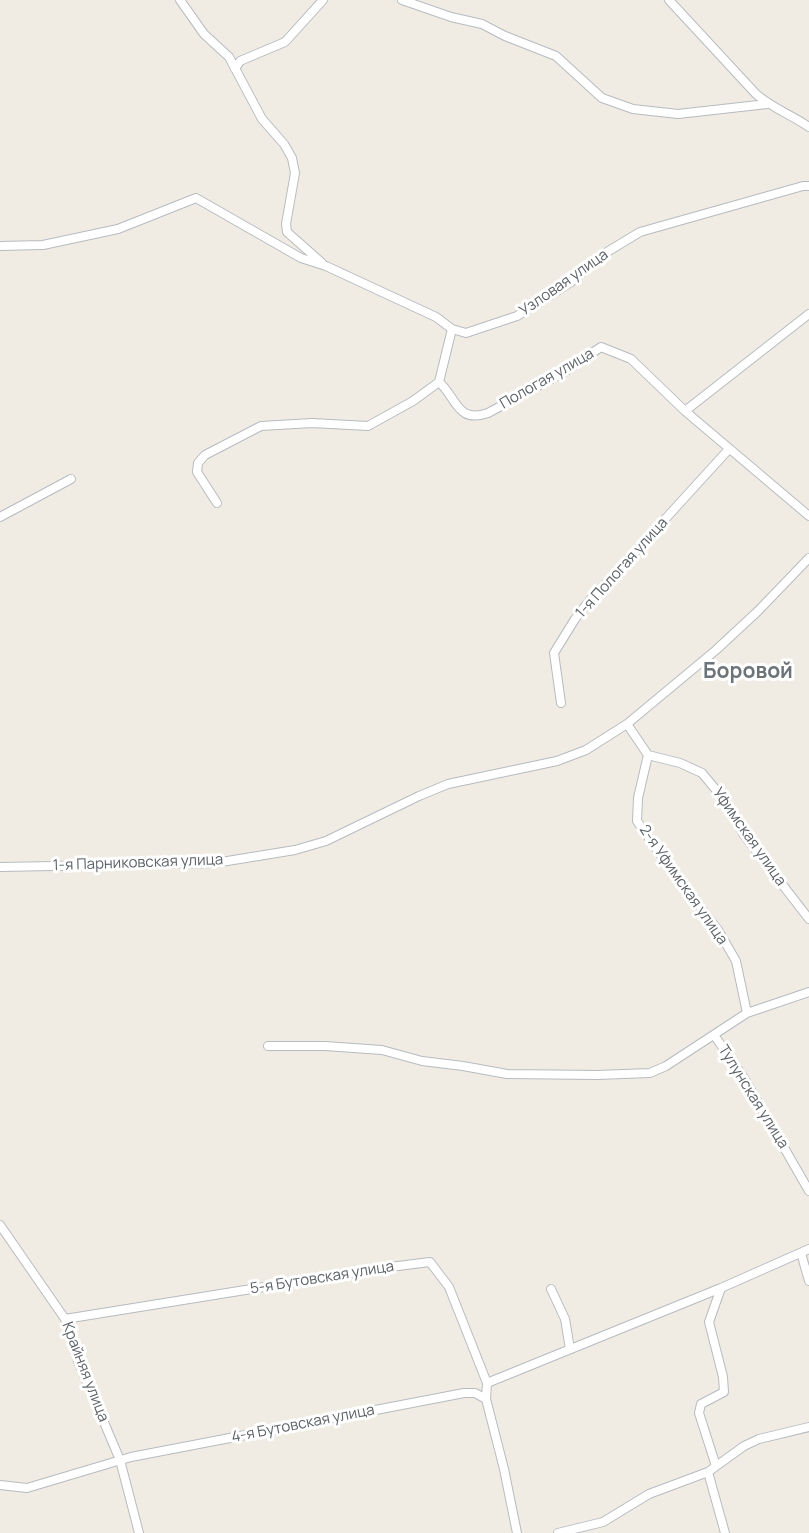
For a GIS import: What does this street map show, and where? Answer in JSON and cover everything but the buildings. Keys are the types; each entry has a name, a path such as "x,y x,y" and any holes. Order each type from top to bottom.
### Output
{"street":[{"path":"180,0 204,34 229,57 262,119 284,144 292,158 295,173 286,224 287,232 326,266"},
{"path":"235,69 240,61 285,42 323,0"},
{"path":"402,0 482,24 505,36 556,56 602,98 633,109 678,114 767,104"},
{"path":"671,2 767,104 795,117 809,127"},
{"name":"Узловая улица","path":"452,329 466,333 517,316 571,282 602,255 640,232 809,186"},
{"path":"0,246 43,245 118,228 196,198 301,258 326,266 436,317 452,329 439,382 413,401 380,417 368,426 312,423 261,426 205,455 198,463 197,472 217,503"},
{"path":"685,411 809,314"},
{"name":"Пологая улица","path":"439,382 445,387 459,409 467,415 477,417 564,372 601,348 631,359 685,411 809,516"},
{"name":"1-я Пологая улица","path":"561,703 554,653 574,619 729,449"},
{"path":"0,517 71,479"},
{"name":"1-я Парниковская улица","path":"0,867 215,863 295,850 326,841 448,784 557,761 586,750 627,724 724,642 758,611 809,558"},
{"path":"627,724 648,755"},
{"name":"Уфимская улица","path":"648,755 680,763 702,773 726,802 744,835 809,919"},
{"name":"2-я Уфимская улица","path":"648,755 638,798 637,821 718,930 736,961 747,1013"},
{"path":"268,1046 325,1046 382,1050 422,1061 507,1074 650,1073 666,1066 747,1013 809,992"},
{"name":"Тулунская улица","path":"714,1035 744,1078 809,1191"},
{"name":"Крайняя улица","path":"0,1225 65,1318 78,1361 120,1460 139,1533"},
{"path":"487,1383 722,1288 805,1251 809,1281"},
{"name":"5-я Бутовская улица","path":"65,1318 430,1262 449,1287 487,1383 486,1399 517,1533"},
{"path":"716,1466 699,1413 701,1404 724,1392 723,1377 709,1322 722,1288"},
{"path":"551,1289 565,1319 570,1349"},
{"name":"4-я Бутовская улица","path":"0,1485 27,1488 120,1460 464,1393 475,1394 486,1399"},
{"path":"558,1533 603,1522 649,1494 708,1472 744,1446 809,1426"},
{"path":"708,1472 725,1533"}],"district":[{"name":"Боровой","path":"748,672"}]}
